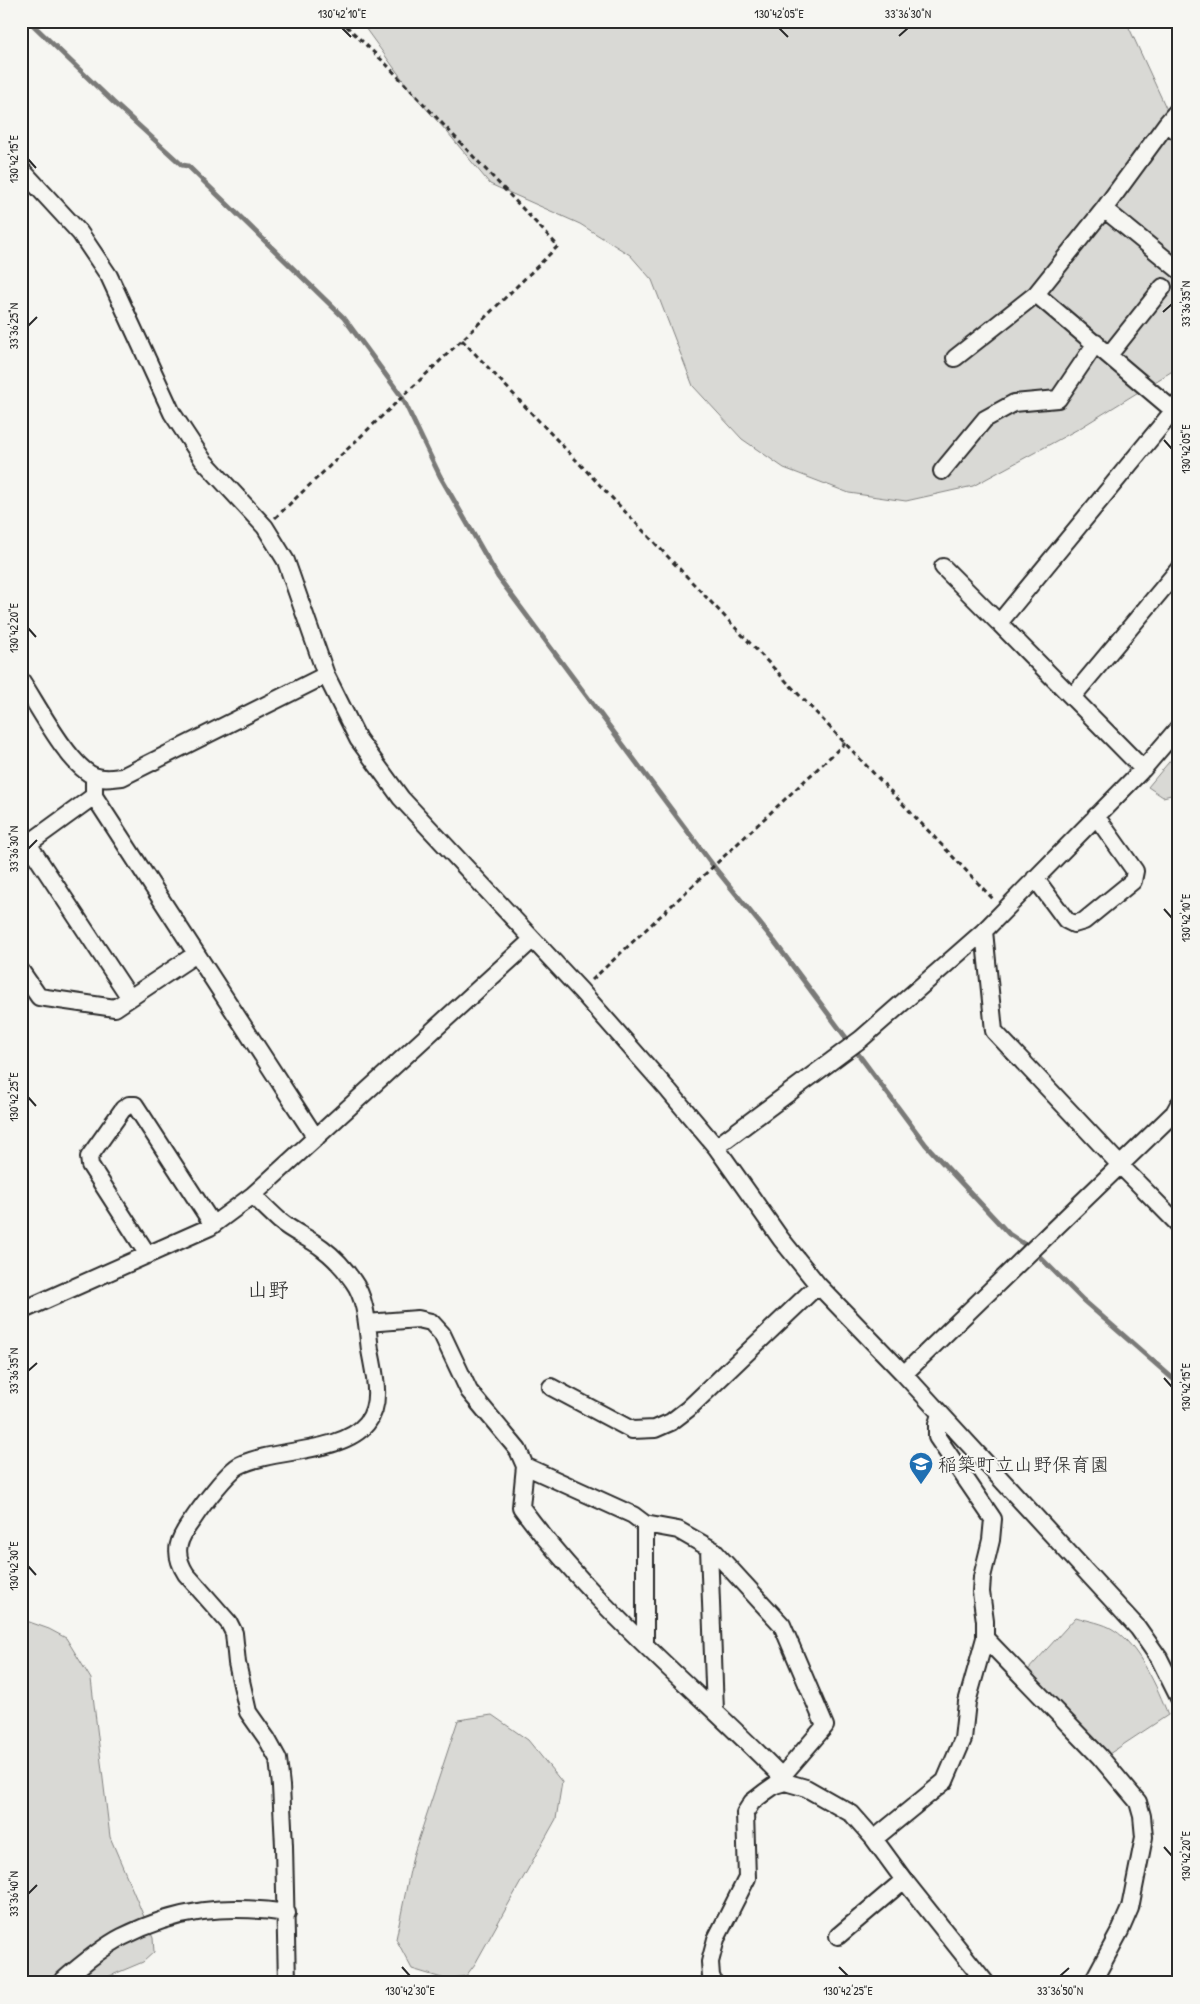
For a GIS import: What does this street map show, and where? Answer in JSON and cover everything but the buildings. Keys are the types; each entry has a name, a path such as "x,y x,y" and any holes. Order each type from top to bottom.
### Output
{"street":[{"path":"955,358 1036,294 1104,209 1173,128 1179,109"},
{"path":"21,169 80,233 109,276 172,413 203,460 265,527 286,561 326,675 358,739 401,798 580,991 669,1091 716,1147 781,1239 818,1285 904,1374 1138,1628 1159,1658 1179,1698"},
{"path":"1104,209 1179,270"},
{"path":"1110,355 1163,287"},
{"path":"999,623 1176,407 1036,294"},
{"path":"942,471 985,419 1014,404 1058,398 1096,343"},
{"path":"944,567 1143,769"},
{"path":"1073,696 1179,569"},
{"path":"21,680 71,756 94,776 107,779 122,777 326,675"},
{"path":"716,1147 861,1039 984,931 1143,769 1179,726"},
{"path":"94,776 94,796 316,1138"},
{"path":"94,796 24,842 130,998"},
{"path":"1035,878 1066,920 1074,924 1084,920 1133,881 1135,871 1096,816"},
{"path":"984,931 994,1030 1179,1225"},
{"path":"21,1311 213,1225 253,1195 532,940"},
{"path":"21,970 38,997 115,1008 196,954"},
{"path":"148,1255 90,1165 88,1157 123,1109 129,1105 135,1106 213,1225"},
{"path":"904,1374 1177,1111"},
{"path":"253,1195 281,1222 322,1248 337,1261 354,1282 361,1297 367,1323 376,1388 375,1407 368,1422 358,1432 347,1439 269,1456 238,1466 210,1496 180,1536 178,1557 181,1567 230,1623 234,1633 248,1712 278,1759 287,1913 287,1983"},
{"path":"551,1386 632,1430 655,1429 672,1422 688,1409 818,1285"},
{"path":"367,1323 418,1318 431,1322 442,1334 469,1392 518,1450 525,1466 521,1507 535,1526 611,1612 785,1779 806,1788 852,1814 874,1839 986,1983"},
{"path":"874,1839 945,1780 963,1739 967,1702 985,1638 981,1592 982,1577 991,1540 993,1519 937,1437 936,1424 940,1414"},
{"path":"525,1466 633,1515 645,1524 678,1530 709,1548 782,1625 825,1726 785,1779 752,1802 745,1813 747,1878 716,1939 710,1962 711,1976 714,1983"},
{"path":"645,1524 645,1644"},
{"path":"709,1548 715,1711"},
{"path":"985,1638 1100,1757 1138,1802 1142,1816 1144,1837 1130,1908 1092,1983"},
{"path":"838,1936 904,1880"},
{"path":"60,1983 120,1937 166,1918 214,1908 287,1913"}],"path":[{"path":"265,527 558,246 386,64 341,21"},
{"path":"462,340 1004,910"},
{"path":"580,991 845,743"}],"shaded area":[{"path":"360,21 1126,21 1179,136 1179,367 1080,428 973,486 906,501 849,493 784,468 742,439 693,386 652,280 630,255 580,224 490,184 413,94"},
{"path":"1179,750 1179,793 1163,797 1148,787"},
{"path":"1076,1617 1106,1626 1123,1637 1139,1656 1146,1668 1159,1692 1168,1715 1109,1754 1027,1671"},
{"path":"21,1619 49,1629 66,1638 91,1679 110,1837 153,1938 154,1952 143,1962 93,1983 21,1983"},
{"path":"492,1715 528,1740 562,1782 556,1819 475,1964 466,1976 445,1979 412,1969 396,1939 413,1856 458,1720"}],"waterway":[{"path":"29,21 182,165 188,166 344,318 402,397 440,476 498,577 715,868 774,941 926,1145 1009,1234 1033,1250 1083,1300 1179,1384"}],"place":[{"name":"稲築町立山野保育園","path":"921,1485"}],"district":[{"name":"山野","path":"268,1289"}]}
